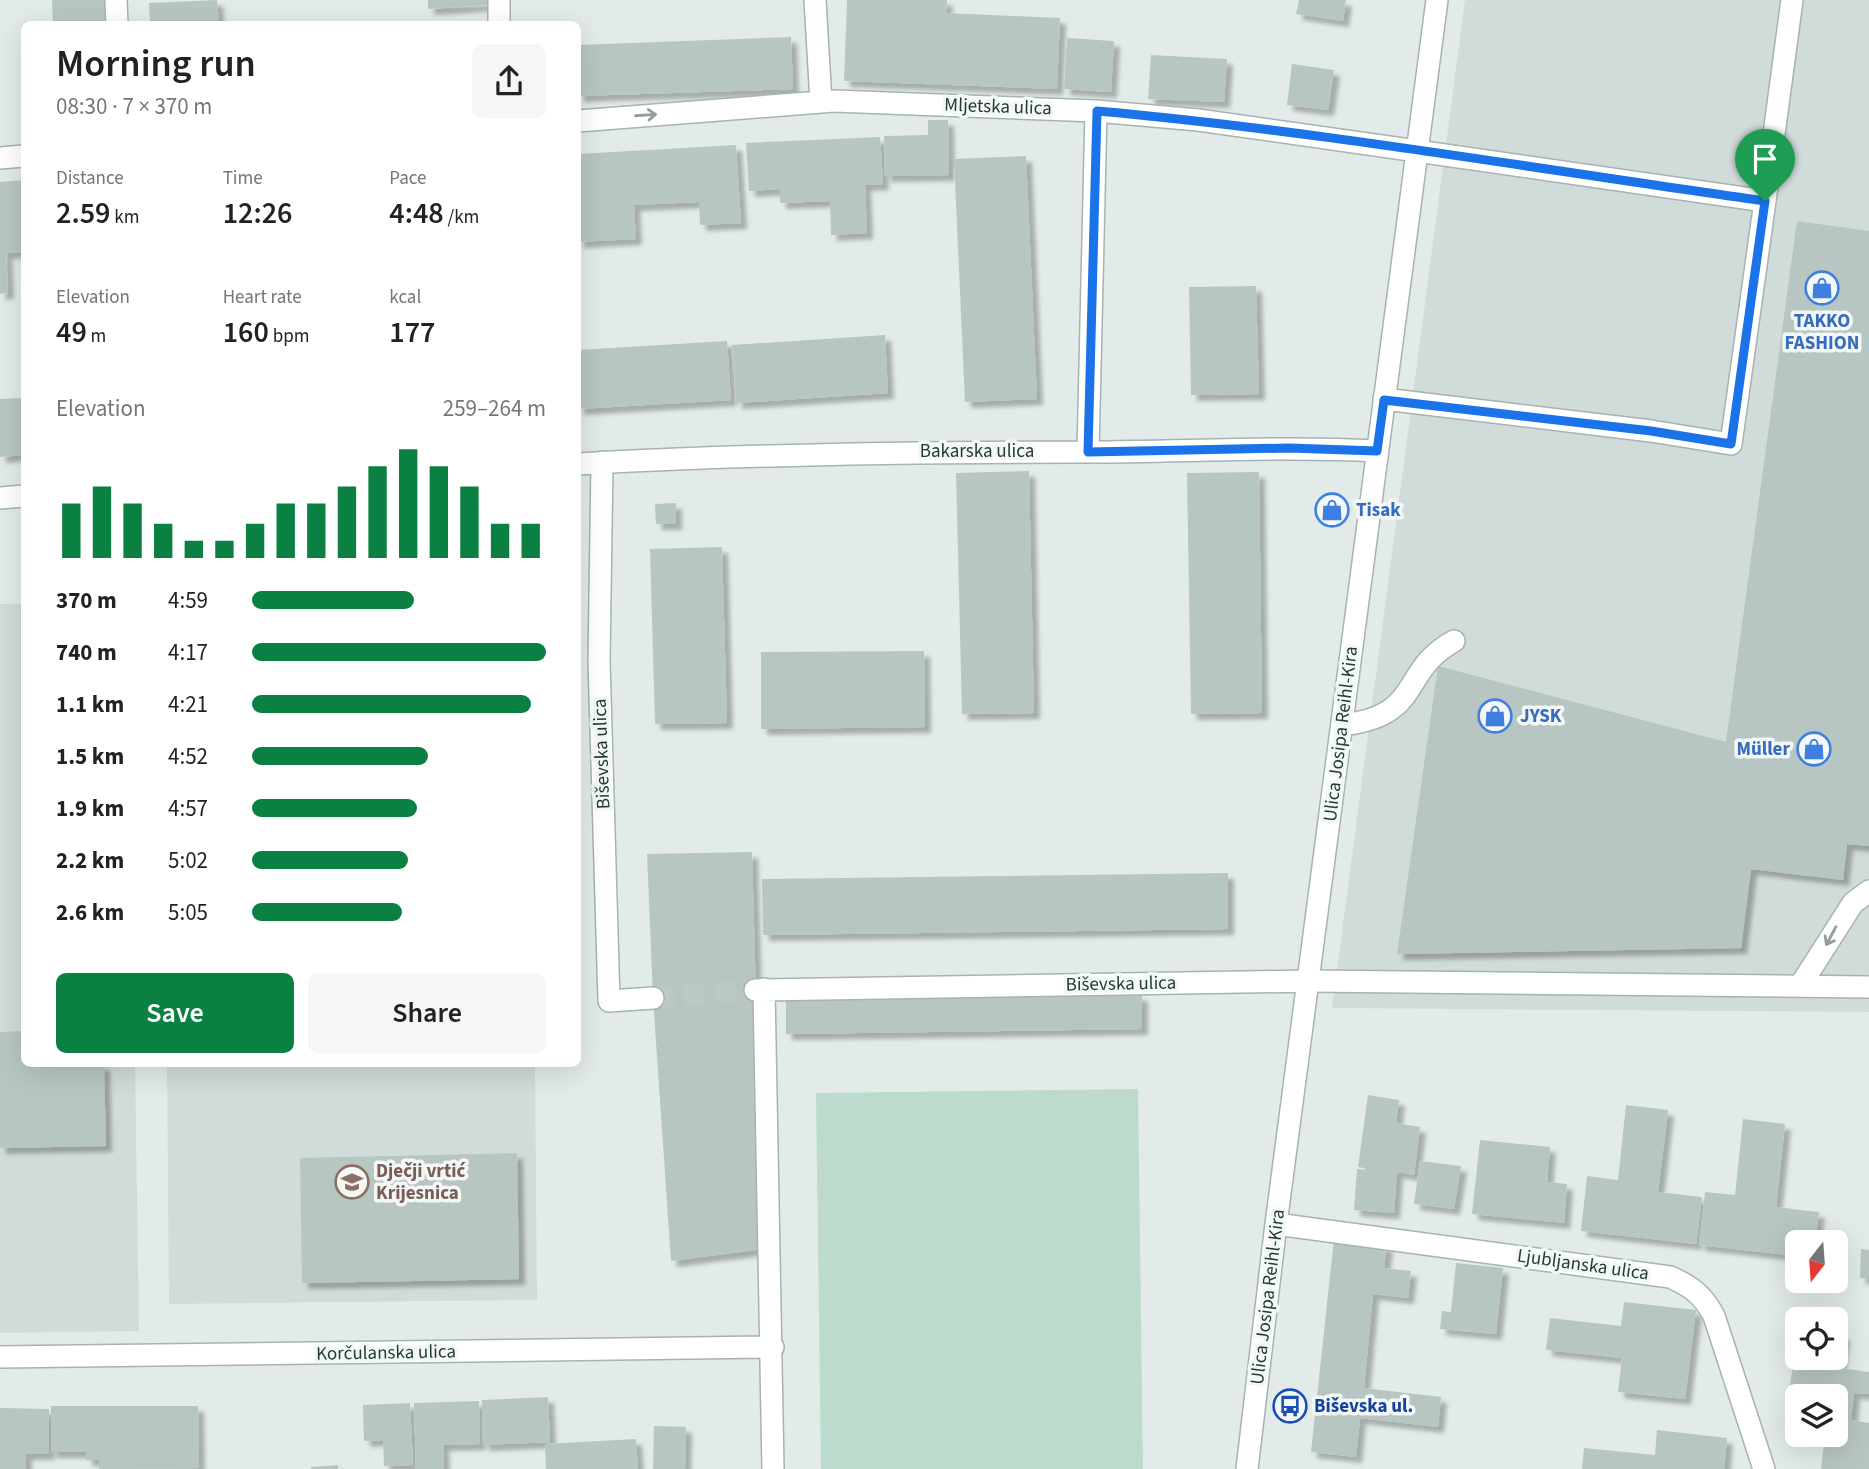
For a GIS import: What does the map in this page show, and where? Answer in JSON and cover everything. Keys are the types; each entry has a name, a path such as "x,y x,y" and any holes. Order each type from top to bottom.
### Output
{"street":[{"path":"116,0 117,21"},
{"path":"499,0 499,21"},
{"path":"815,0 821,102"},
{"name":"Ulica Josipa Reihl-Kira","path":"1247,1469 1276,1224 1437,0"},
{"path":"1384,400 1651,431 1731,444 1792,0"},
{"name":"Mljetska ulica","path":"581,121 821,102 1097,111 1198,120 1765,201"},
{"path":"1088,452 1097,111"},
{"path":"0,158 21,156"},
{"name":"Bakarska ulica","path":"581,464 903,450 1088,452 1289,448 1377,451"},
{"name":"Biševska ulica","path":"602,462 599,661 609,1001 653,998"},
{"path":"0,498 21,496"},
{"path":"1342,725 1384,716 1402,702 1434,652 1454,641"},
{"path":"1800,986 1853,903 1869,891"},
{"name":"Biševska ulica","path":"773,1469 773,1347 760,990 1309,981 1869,987"},
{"name":"Ljubljanska ulica","path":"1276,1224 1670,1276 1688,1285 1704,1297 1714,1316 1764,1469"},
{"name":"Korčulanska ulica","path":"0,1357 773,1347"}],"shaded area":[{"path":"1465,0 1869,0 1869,1012 1332,1008"},
{"path":"0,604 21,604 21,1067 135,1067 139,1331 0,1333"},
{"name":"Dječji vrtić Krijesnica","path":"167,1067 535,1067 537,1300 169,1304"}],"green space":[{"path":"1138,1089 1143,1469 821,1469 816,1093"}],"building":[{"path":"52,0 107,0 107,21 53,21"},
{"path":"217,0 219,21 150,21 149,3"},
{"path":"428,0 489,0 489,5 428,9"},
{"path":"847,0 947,0 946,13 1060,18 1057,89 844,81"},
{"path":"1299,0 1346,0 1343,21 1296,14"},
{"path":"791,37 793,89 581,96 581,45"},
{"path":"1067,38 1114,41 1111,92 1064,89"},
{"path":"1151,55 1227,59 1224,102 1148,99"},
{"path":"1292,64 1334,70 1328,110 1287,105"},
{"path":"928,120 948,120 949,175 885,176 884,136 928,135"},
{"path":"880,137 883,184 865,185 867,233 831,235 830,201 780,203 780,189 749,191 746,143"},
{"path":"736,145 741,223 700,225 699,202 634,205 636,239 581,242 581,154"},
{"path":"1026,156 1037,399 965,402 954,159"},
{"path":"21,180 21,252 6,253 8,293 0,294 0,182"},
{"path":"1797,221 1869,231 1869,846 1847,844 1843,880 1751,869 1741,948 1397,954 1438,666 1726,742"},
{"path":"1256,286 1259,394 1191,395 1189,287"},
{"path":"885,335 888,393 736,403 732,345"},
{"path":"727,341 731,400 581,409 581,350"},
{"path":"21,398 21,455 0,457 0,399"},
{"path":"1029,471 1034,713 962,714 956,473"},
{"path":"1259,472 1262,713 1191,714 1187,473"},
{"path":"676,503 676,524 656,524 655,504"},
{"path":"722,547 727,723 655,724 650,549"},
{"path":"924,651 925,727 761,729 761,652"},
{"path":"752,852 763,1249 671,1261 653,998 647,854"},
{"path":"1228,873 1228,929 763,935 762,879"},
{"path":"1142,995 1142,1029 786,1034 786,1001"},
{"path":"21,1031 21,1067 104,1067 106,1146 0,1148 0,1032"},
{"path":"1368,1095 1399,1100 1396,1123 1420,1127 1414,1175 1397,1172 1394,1213 1354,1210 1357,1169 1386,1172 1358,1167"},
{"path":"1626,1105 1668,1110 1658,1192 1702,1197 1696,1244 1581,1231 1587,1176 1618,1180"},
{"path":"1743,1119 1785,1124 1776,1207 1819,1212 1817,1230 1785,1230 1785,1255 1699,1245 1705,1192 1735,1195"},
{"path":"1480,1140 1550,1147 1547,1182 1567,1184 1564,1223 1472,1214"},
{"path":"517,1153 519,1279 302,1283 300,1158"},
{"path":"1420,1161 1461,1166 1454,1209 1414,1204"},
{"path":"1334,1239 1387,1245 1384,1268 1411,1271 1408,1298 1373,1294 1364,1388 1441,1397 1438,1427 1360,1418 1356,1457 1311,1452"},
{"path":"1861,1249 1869,1250 1869,1279 1860,1278"},
{"path":"1456,1263 1503,1268 1496,1334 1440,1329 1442,1311 1451,1312"},
{"path":"1624,1302 1696,1310 1685,1399 1618,1392 1622,1358 1546,1350 1550,1318 1621,1326"},
{"path":"1848,1369 1869,1372 1869,1394 1854,1393 1851,1420 1869,1423 1869,1469 1821,1469 1824,1447 1848,1447 1848,1384 1790,1384 1792,1370"},
{"path":"548,1397 550,1442 483,1445 482,1400"},
{"path":"479,1401 480,1444 443,1445 444,1469 416,1469 414,1403"},
{"path":"410,1403 413,1465 384,1466 383,1440 364,1441 363,1405"},
{"path":"51,1406 198,1406 199,1468 99,1469 99,1460 86,1460 86,1452 51,1452"},
{"path":"0,1408 49,1409 49,1454 26,1454 26,1469 0,1469"},
{"path":"654,1426 686,1427 685,1469 653,1469"},
{"path":"1657,1430 1727,1438 1724,1469 1582,1469 1584,1448 1655,1455"},
{"path":"636,1439 638,1469 546,1469 545,1444"},
{"path":"338,1465 338,1469 311,1469 311,1467"}],"tunnel":[{"path":"653,998 755,990"}],"place":[{"name":"TAKKO FASHION","path":"1822,288"},
{"name":"Tisak","path":"1332,510"},
{"name":"JYSK","path":"1495,716"},
{"name":"Müller","path":"1814,749"},
{"name":"Dječji vrtić Krijesnica","path":"352,1182"},
{"name":"Biševska ul.","path":"1290,1406"}],"route":[{"path":"1097,111 1198,120 1765,201 1731,444 1651,431 1384,400 1377,451 1289,448 1088,452 1097,111"}]}
